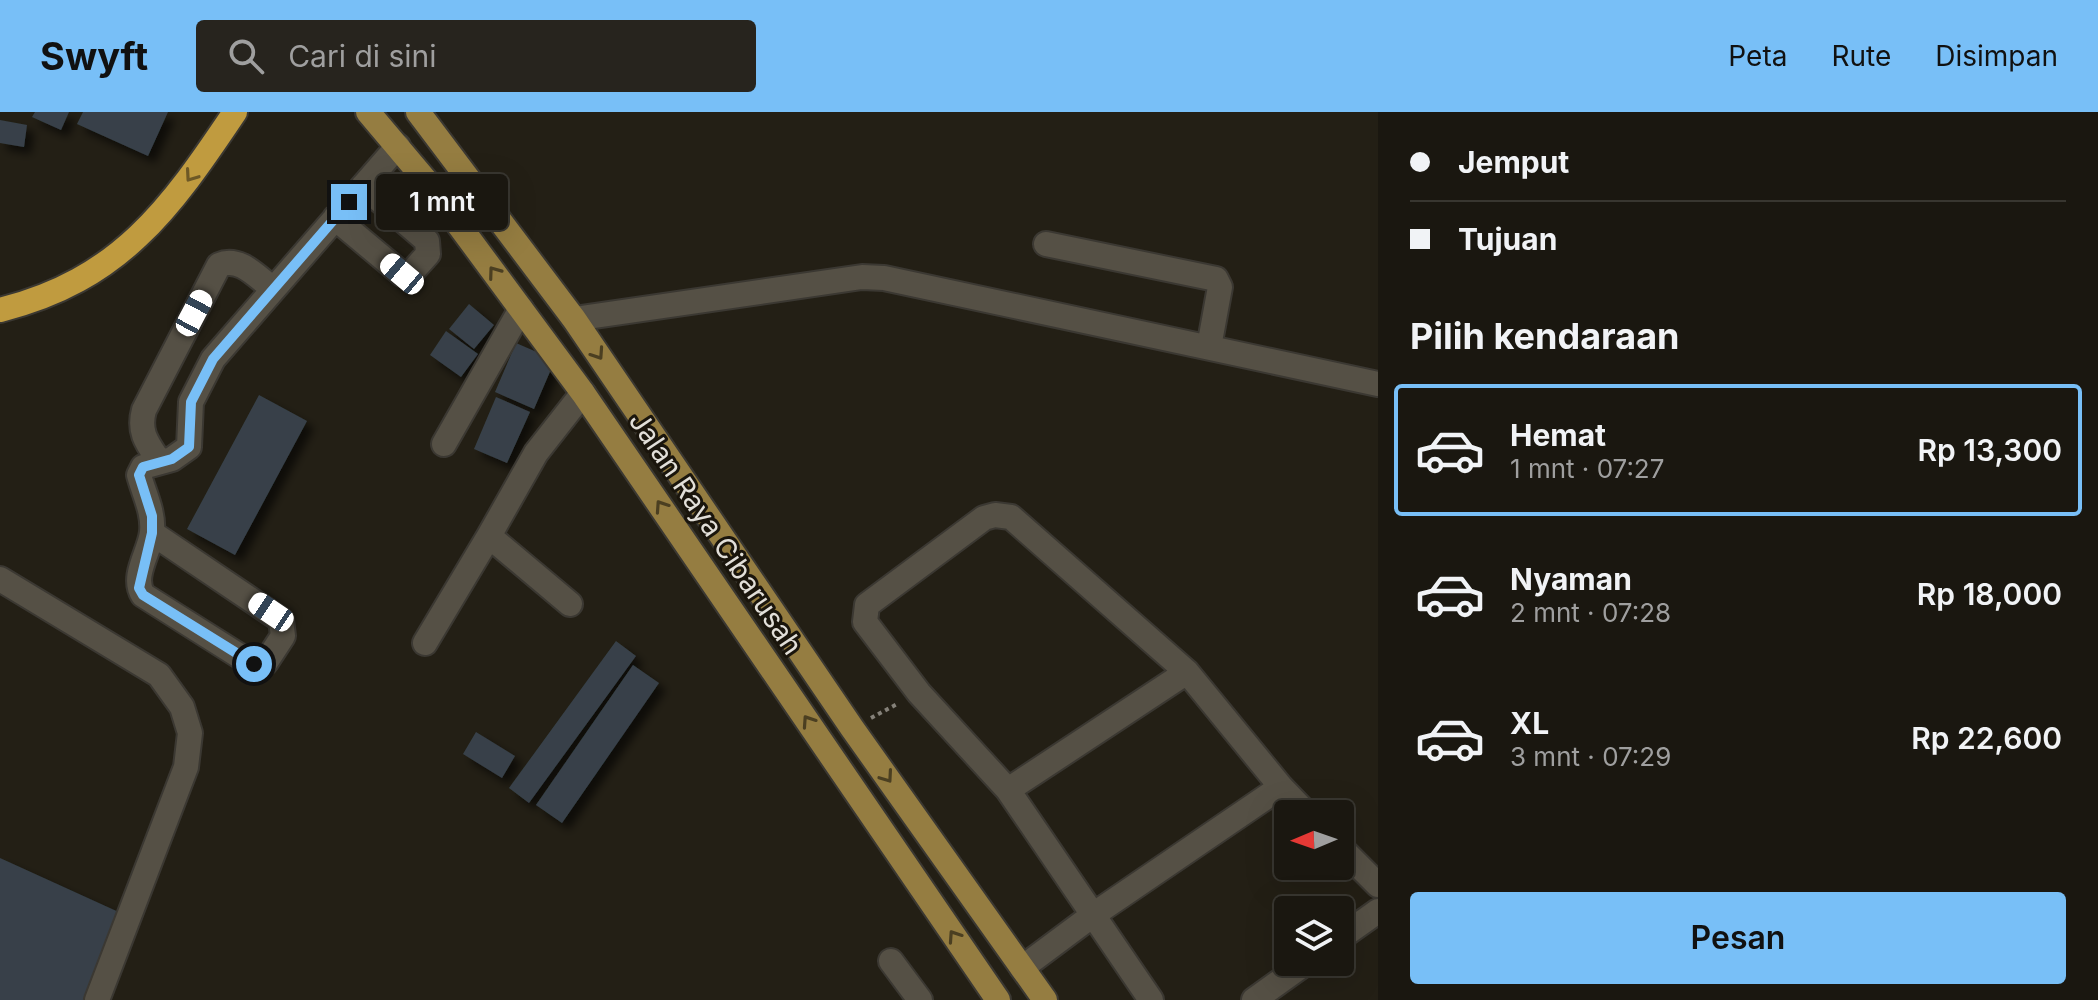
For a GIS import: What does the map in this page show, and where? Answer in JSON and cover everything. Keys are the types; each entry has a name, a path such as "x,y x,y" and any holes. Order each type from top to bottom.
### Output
{"highway":[{"path":"0,310 41,300 77,282 124,250 162,215 235,112"}],"main road":[{"name":"Jalan Raya Cibarusah","path":"368,112 398,146 583,393 998,1000"},
{"name":"Jalan Raya Cibarusah","path":"418,112 574,319 852,728 1045,1000"}],"lane":[{"path":"152,533 281,620 283,636 266,662 249,662 143,595 138,582 152,533 152,516 139,475 143,467 172,459 189,447 195,389 213,359 398,146"},
{"path":"335,218 402,274 410,274 428,254 427,241 363,186"},
{"path":"1046,244 1216,279 1220,287 1209,347"},
{"path":"159,461 140,427 144,410 219,265 233,261 240,264 273,289"},
{"path":"574,319 862,277 884,278 1378,384"},
{"path":"444,444 521,309"},
{"path":"425,643 536,453 583,393"},
{"path":"1151,1000 1008,790 919,693 865,622 867,605 984,518 995,515 1011,517 1187,672 1294,800"},
{"path":"489,536 570,604"},
{"path":"0,579 159,675 182,707 190,733 186,767 97,1000"},
{"path":"1008,790 1187,672"},
{"path":"1022,968 1093,915 1281,787"},
{"path":"1354,861 1378,885"},
{"path":"1354,928 1378,911"},
{"path":"891,961 920,1000"},
{"path":"1254,1000 1287,976"}],"path":[{"path":"852,728 919,693"}],"building":[{"path":"35,112 69,112 61,130 32,117"},
{"path":"83,112 168,112 148,156 77,124"},
{"path":"0,120 27,125 24,147 0,143"},
{"path":"469,304 494,325 474,349 449,329"},
{"path":"446,331 478,354 461,377 430,355"},
{"path":"516,343 555,360 534,409 495,392"},
{"path":"259,395 307,421 235,555 187,529"},
{"path":"496,397 530,412 507,463 474,449"},
{"path":"616,641 636,656 529,803 509,788"},
{"path":"633,665 659,683 562,823 536,805"},
{"path":"476,732 515,756 502,778 463,754"},
{"path":"0,858 123,914 85,1000 0,1000"}],"route":[{"path":"254,664 143,595 138,582 152,533 152,516 139,475 143,467 172,459 189,447 192,440 191,402 213,359 349,202"}]}
